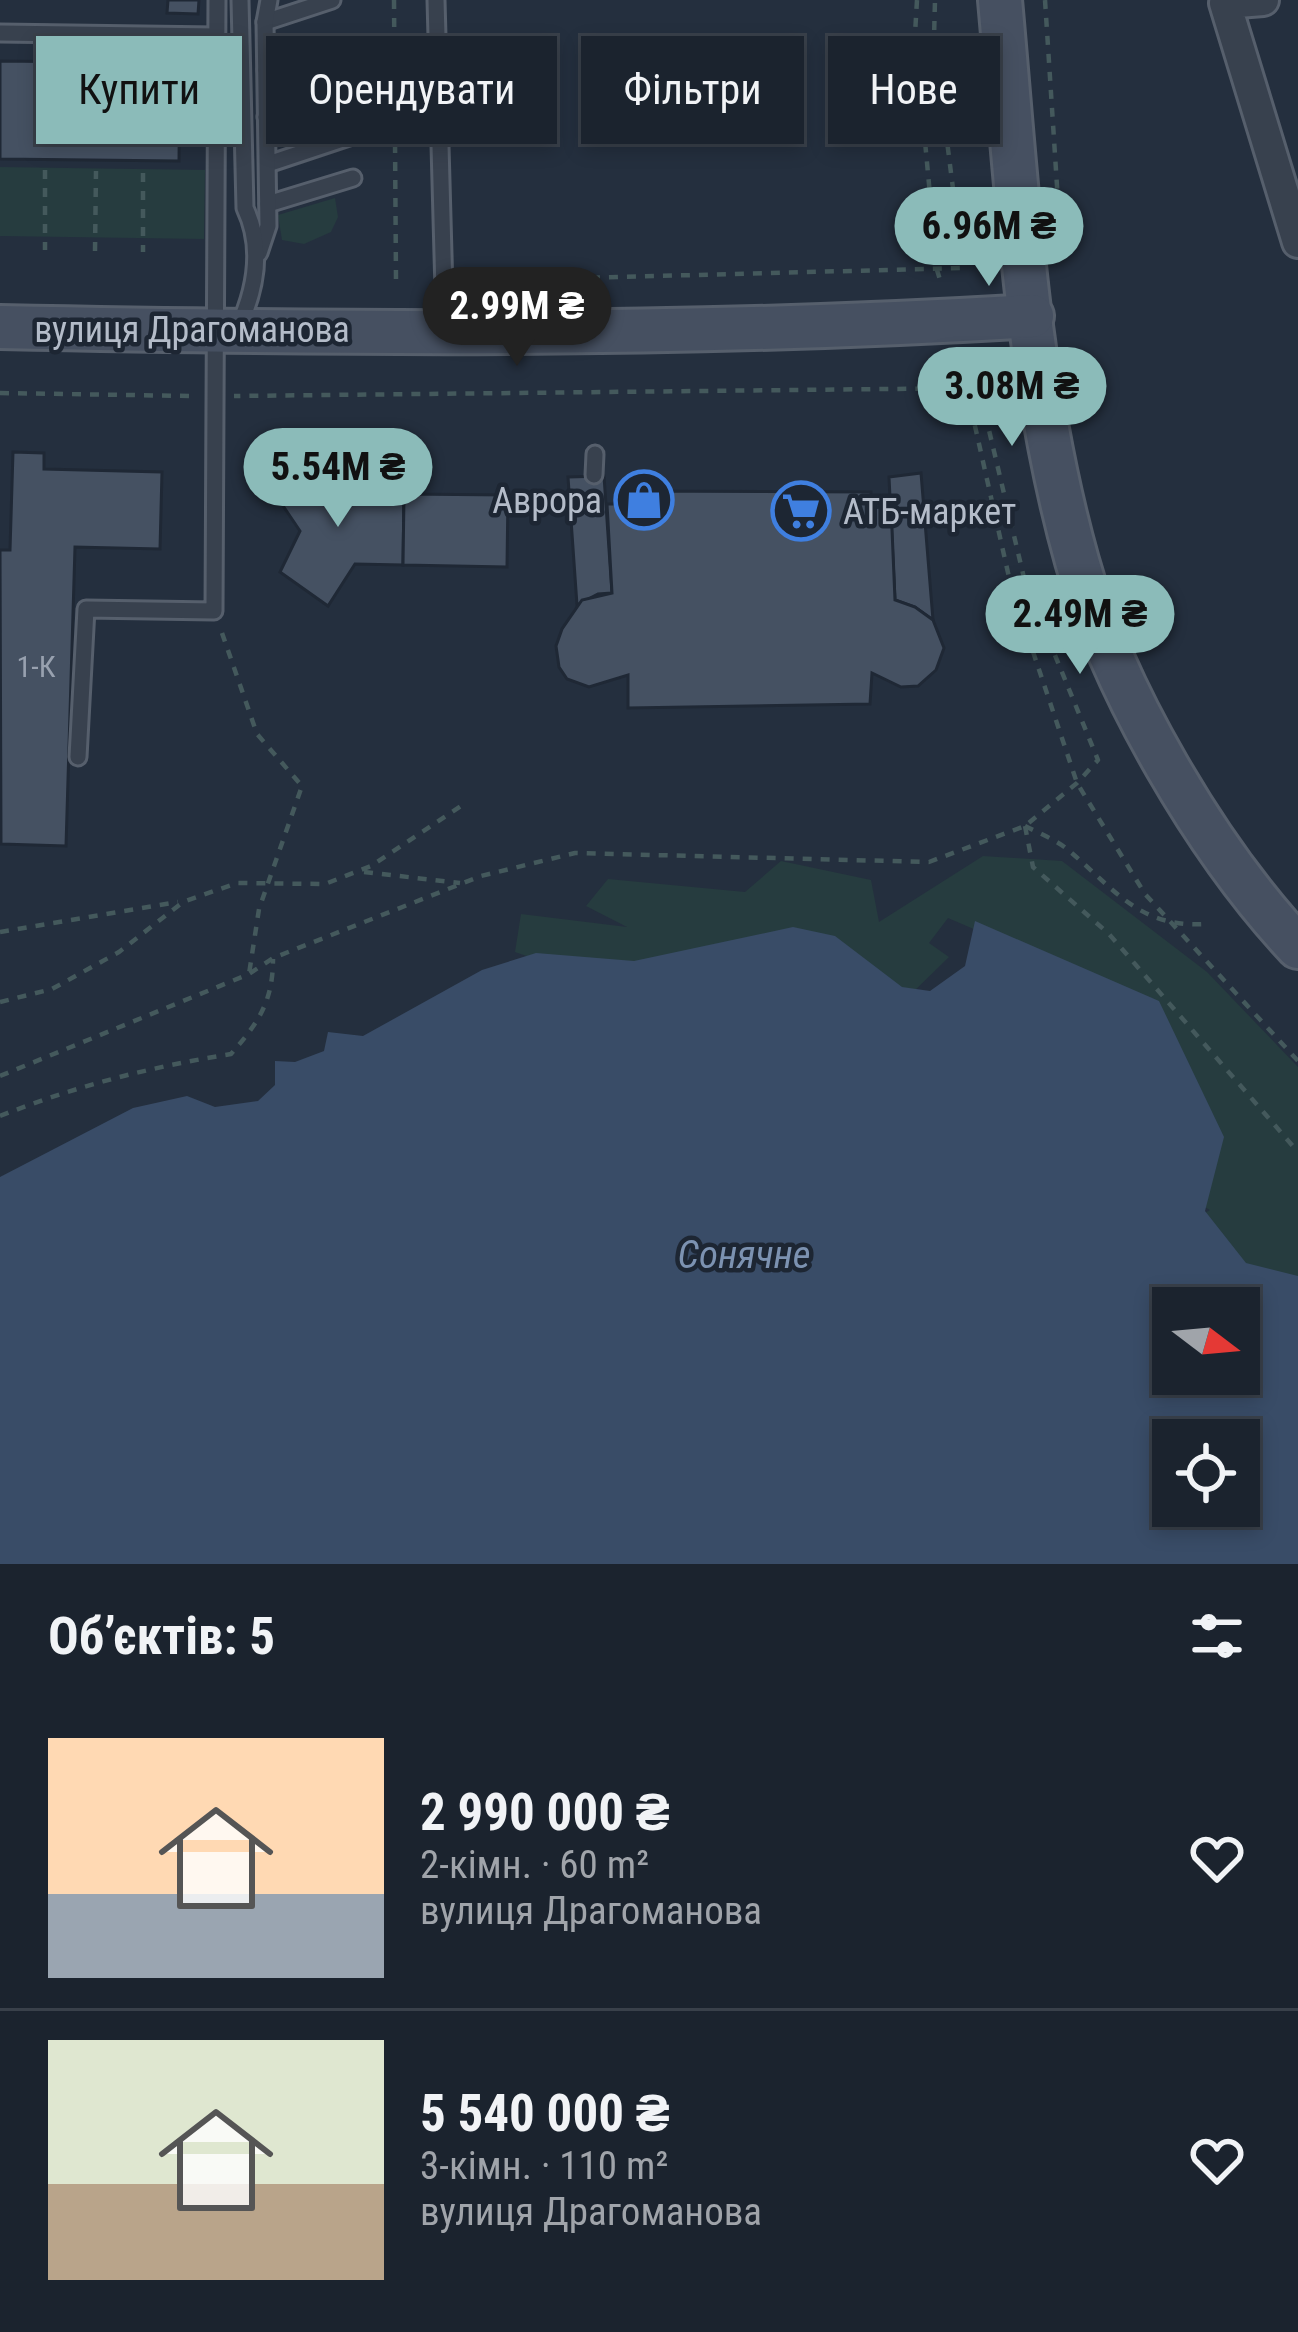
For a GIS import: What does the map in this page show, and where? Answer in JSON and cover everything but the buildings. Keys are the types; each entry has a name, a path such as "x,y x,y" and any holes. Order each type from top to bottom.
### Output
{"street":[{"path":"1000,0 1032,316 1058,484 1078,564 1106,641 1162,756 1265,913 1298,947"},
{"path":"1263,0 1225,2 1298,242"},
{"name":"вулиця Драгоманова","path":"0,327 445,330 1032,316"}],"lane":[{"path":"0,33 216,36 217,0"},
{"path":"240,0 245,208 257,260"},
{"path":"266,70 269,0"},
{"path":"265,22 332,0"},
{"path":"436,0 445,330"},
{"path":"78,757 86,609 214,611 215,396 226,332 220,144"},
{"path":"226,332 249,305 268,226 267,144"},
{"path":"268,164 326,144"},
{"path":"268,204 353,178"},
{"path":"593,475 595,454"}],"path":[{"path":"394,0 396,281"},
{"path":"452,282 963,268 934,38 935,0"},
{"path":"1045,0 1059,217"},
{"path":"45,170 45,250"},
{"path":"95,251 96,171"},
{"path":"143,173 143,252"},
{"path":"0,393 215,396 979,388 1024,582 1098,760 1025,826 929,862 575,853 461,883 0,1076"},
{"path":"214,611 257,734 302,786 260,909 249,974"},
{"path":"0,932 183,902 237,884 325,884 358,871 461,806"},
{"path":"1025,826 1064,847 1111,893 1172,926 1205,924"},
{"path":"1025,826 1033,868 1109,934 1298,1152"},
{"path":"358,871 461,883"},
{"path":"0,1002 52,989 119,952 183,902"},
{"path":"0,1116 68,1089 160,1065 231,1054 261,1020 273,980 273,958"}],"green space":[{"path":"0,167 205,170 204,239 0,236"},
{"path":"335,198 338,217 331,232 304,244 282,240 278,215"},
{"path":"983,856 1062,861 1207,972 1298,1067 1298,1295 1179,1229 1210,1210 1180,1193 1121,992 948,918 929,943 949,957 906,999 595,980 515,952 521,914 627,927 586,906 608,879 745,892 781,861 871,880 879,922"}],"water":[{"name":"Сонячне","path":"975,921 1159,1001 1224,1137 1205,1211 1246,1263 1298,1276 1298,1564 0,1564 0,1177 133,1108 187,1096 215,1107 258,1101 275,1085 275,1061 295,1062 324,1051 328,1032 363,1036 482,970 536,953 634,961 793,927 835,936 902,987 930,991 965,966"}],"place":[{"name":"Аврора","path":"644,500"},
{"name":"АТБ-маркет","path":"801,511"}]}
